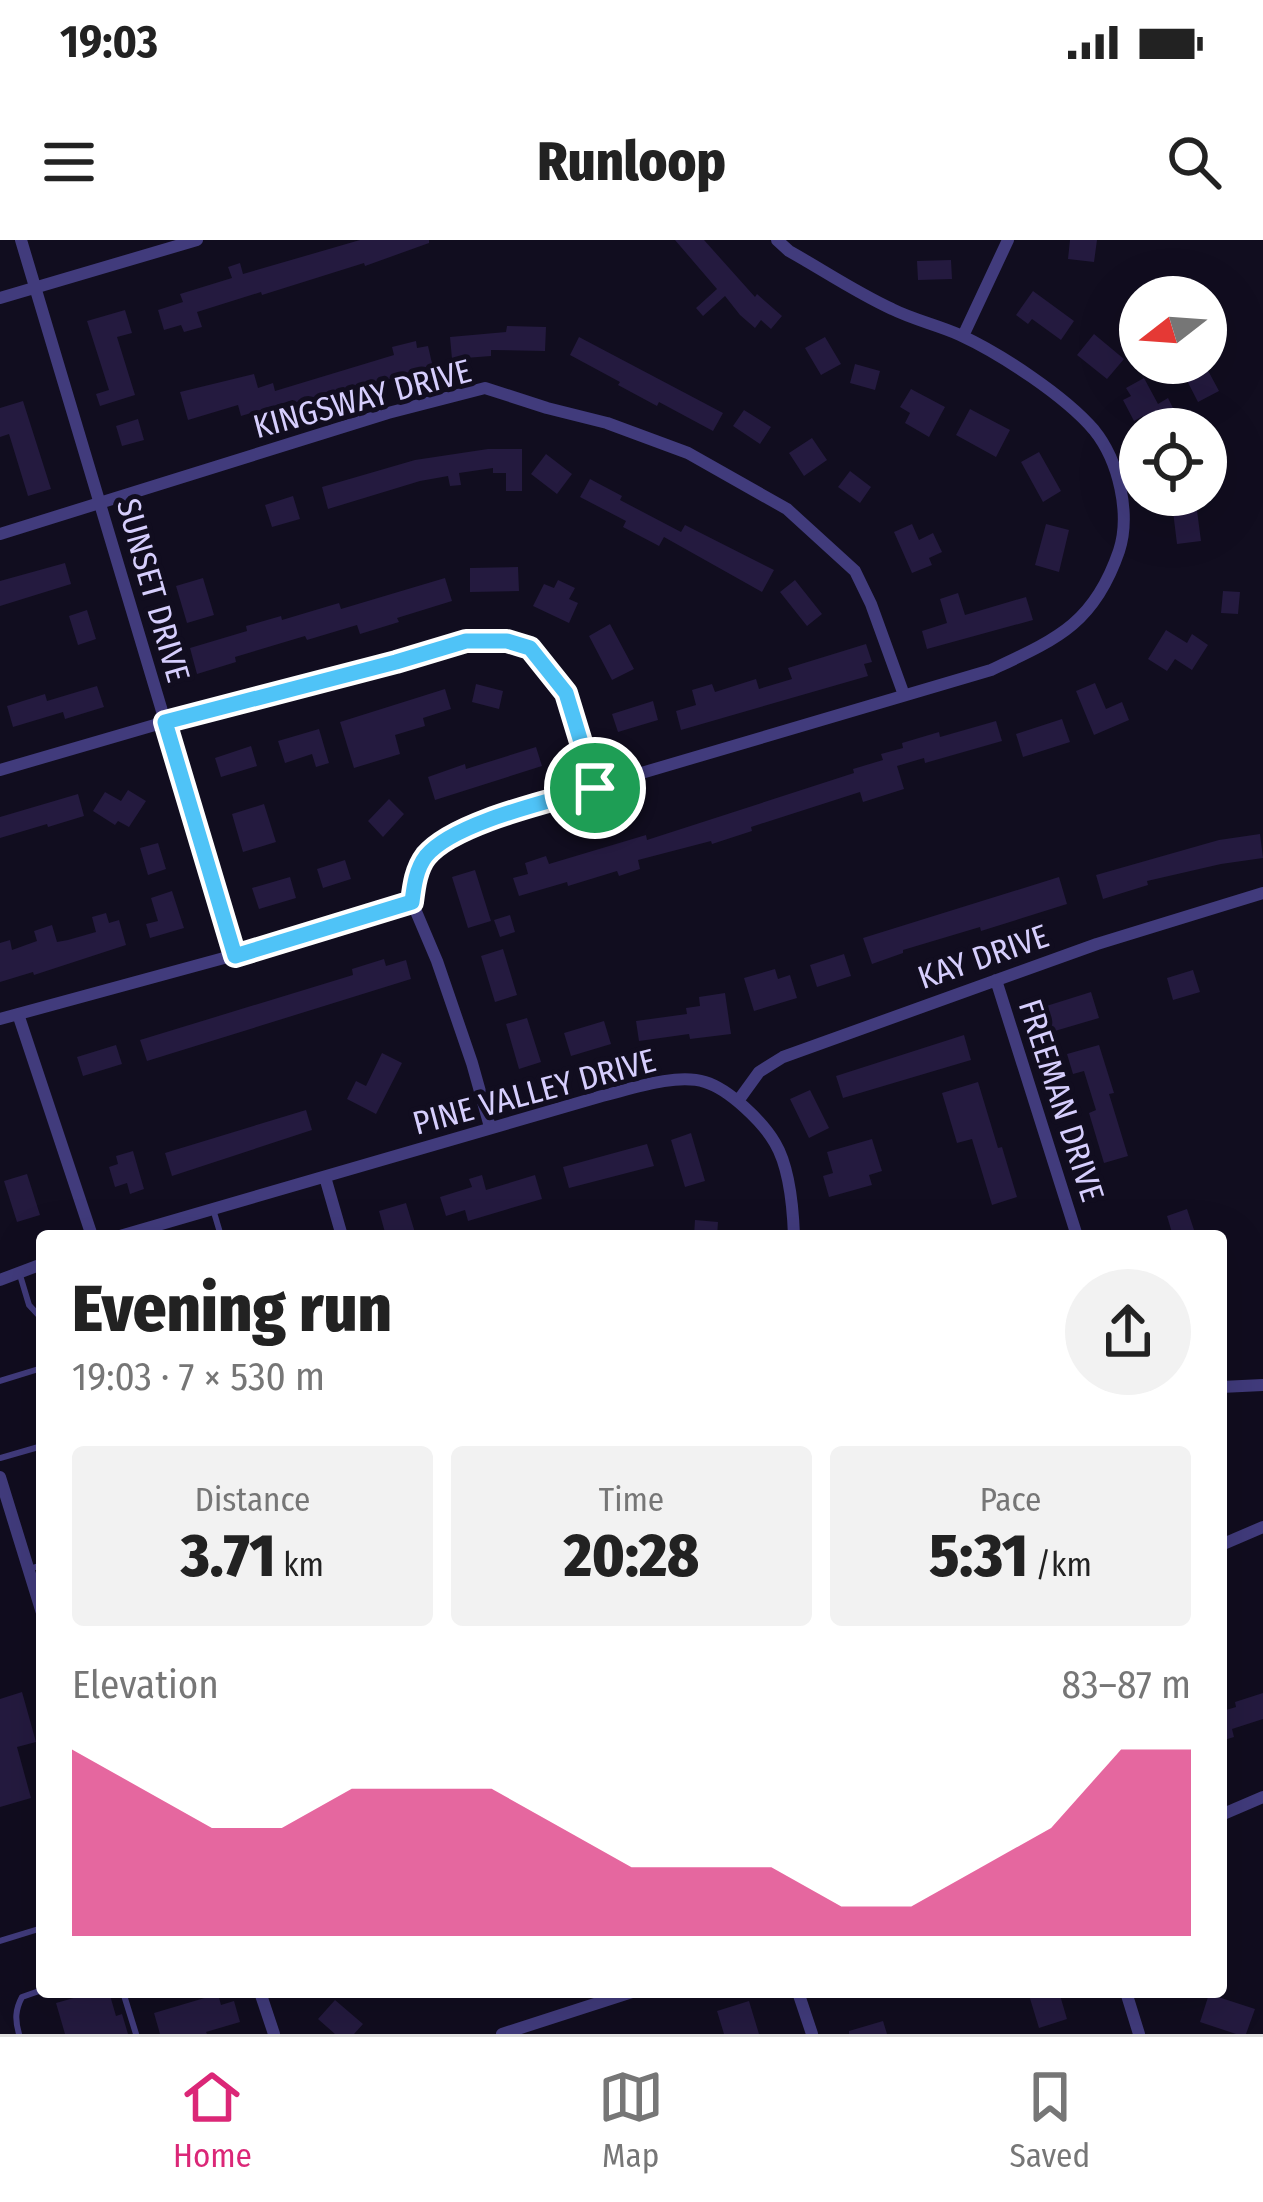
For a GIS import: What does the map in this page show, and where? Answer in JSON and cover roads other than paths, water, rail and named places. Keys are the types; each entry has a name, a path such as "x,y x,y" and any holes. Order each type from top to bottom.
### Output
{"street":[{"name":"SUNSET DRIVE","path":"22,240 235,956"},
{"path":"0,298 197,240"},
{"path":"490,1126 451,1002 412,902 425,858 446,839 469,828 992,670 1053,640 1088,613 1110,578 1124,537 1125,509 1116,473 1095,432 1034,379 963,336 892,309 777,240"},
{"path":"963,336 1009,240"},
{"name":"KINGSWAY DRIVE","path":"0,534 388,413 485,388 607,423 688,453 787,509 855,571 872,604 904,695"},
{"path":"0,770 466,641 507,641 530,648 566,693 595,788"},
{"name":"KAY DRIVE","path":"738,1101 759,1072 784,1057 1097,944 1263,893"},
{"path":"0,1019 412,902"},
{"name":"FREEMAN DRIVE","path":"996,980 1075,1230"},
{"path":"18,1014 90,1230"},
{"name":"PINE VALLEY DRIVE","path":"325,1177 490,1126 662,1082 705,1082 738,1101"},
{"path":"738,1101 776,1144 787,1177 793,1230"},
{"path":"141,1230 325,1177 339,1230"},
{"path":"0,1280 36,1266"},
{"path":"1227,1387 1263,1385"},
{"path":"0,1477 36,1567"},
{"path":"1227,1542 1263,1527"},
{"path":"1227,1813 1260,1802"},
{"path":"262,1998 274,2034"},
{"path":"502,2034 613,1998"},
{"path":"800,1998 812,2034"},
{"path":"1128,1998 1139,2034"}],"lane":[{"path":"213,1209 219,1230"},
{"path":"20,1272 36,1316"},
{"path":"0,1381 36,1370"},
{"path":"0,1457 36,1449"},
{"path":"0,1941 36,1930"},
{"path":"20,2034 17,2006 22,1997 36,1992"},
{"path":"125,1998 136,2034"}]}
